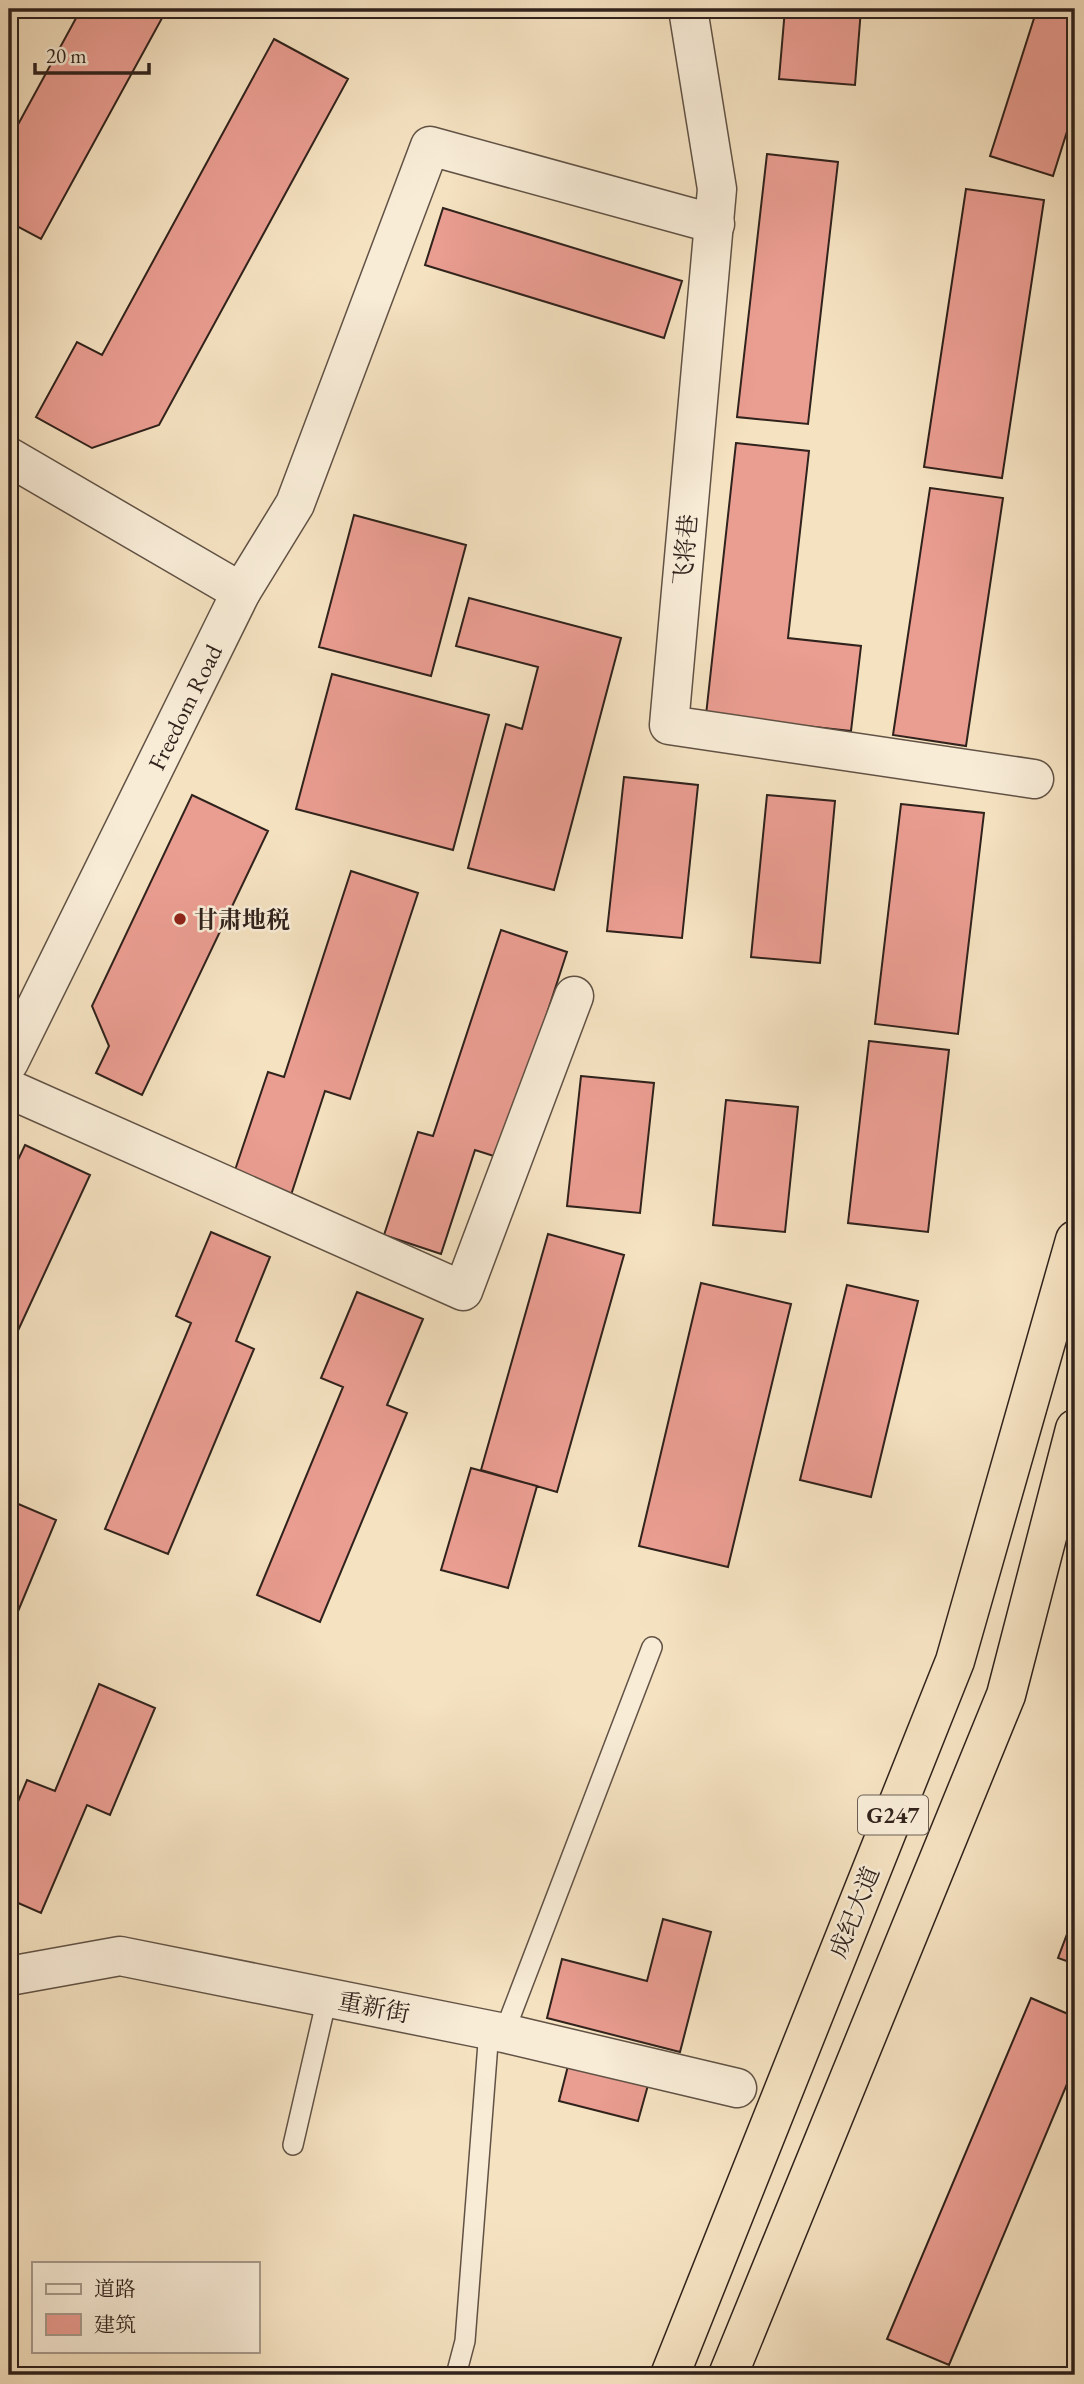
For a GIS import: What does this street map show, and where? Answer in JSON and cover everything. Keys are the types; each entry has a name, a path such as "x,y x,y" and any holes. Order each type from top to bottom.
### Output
{"highway":[{"name":"成纪大道","path":"670,2375 955,1661 1075,1240"},
{"name":"G247","path":"728,2375 1006,1695 1075,1433"}],"street":[{"name":"飞将巷","path":"688,9 717,188 669,725 1034,779"},
{"name":"Freedom Road","path":"9,1062 241,592 295,504 430,146 715,223"},
{"path":"9,457 241,592"},
{"path":"9,1089 463,1291 574,996"},
{"name":"重新街","path":"9,1976 120,1956 497,2031 737,2088"}],"lane":[{"path":"456,2375 465,2341 497,2031 652,1647"},
{"path":"293,2146 327,1998"}],"building":[{"path":"81,9 167,9 41,239 9,222 9,141"},
{"path":"785,9 861,9 855,85 779,79"},
{"path":"1037,9 1075,9 1075,106 1053,176 990,156"},
{"path":"274,39 348,79 159,425 92,448 36,417 77,342 102,355"},
{"path":"767,154 838,162 808,424 737,417"},
{"path":"966,189 1044,200 1002,478 924,467"},
{"path":"443,208 682,281 664,338 425,265"},
{"path":"736,443 809,451 788,638 861,646 851,731 706,715"},
{"path":"930,488 1003,498 966,746 893,735"},
{"path":"354,515 466,545 431,676 319,647"},
{"path":"469,598 621,638 554,890 468,868 506,724 522,729 538,667 456,646"},
{"path":"332,674 489,715 453,850 296,809"},
{"path":"624,777 698,785 682,938 607,931"},
{"name":"甘肃地税","path":"192,795 268,831 142,1095 96,1073 109,1046 92,1006"},
{"path":"767,795 835,801 820,963 751,957"},
{"path":"901,804 984,813 958,1034 875,1024"},
{"path":"351,871 418,893 350,1099 325,1091 291,1195 233,1176 268,1072 284,1077"},
{"path":"501,930 567,952 500,1158 475,1150 441,1254 384,1235 418,1132 433,1136"},
{"path":"869,1041 949,1050 928,1232 848,1223"},
{"path":"581,1076 654,1083 640,1213 567,1206"},
{"path":"726,1100 798,1107 785,1232 713,1225"},
{"path":"25,1145 90,1175 9,1350 9,1179"},
{"path":"211,1232 270,1257 236,1341 254,1349 168,1554 105,1529 191,1323 176,1316"},
{"path":"548,1234 624,1255 557,1492 481,1470"},
{"path":"701,1283 791,1304 728,1567 639,1546"},
{"path":"847,1285 918,1301 871,1497 800,1480"},
{"path":"357,1292 423,1319 387,1405 407,1413 320,1622 257,1595 343,1387 321,1378"},
{"path":"471,1468 537,1486 508,1588 441,1570"},
{"path":"9,1500 56,1520 9,1633"},
{"path":"99,1684 155,1708 110,1815 87,1805 41,1913 9,1899 9,1823 27,1780 55,1791"},
{"path":"1075,1913 1075,1964 1058,1958"},
{"path":"663,1919 711,1932 680,2052 547,2018 562,1959 647,1981"},
{"path":"1031,1998 1075,2017 1075,2065 949,2365 887,2339"},
{"path":"570,2058 650,2078 638,2121 559,2101"}],"place":[{"name":"甘肃地税","path":"180,919"}]}
